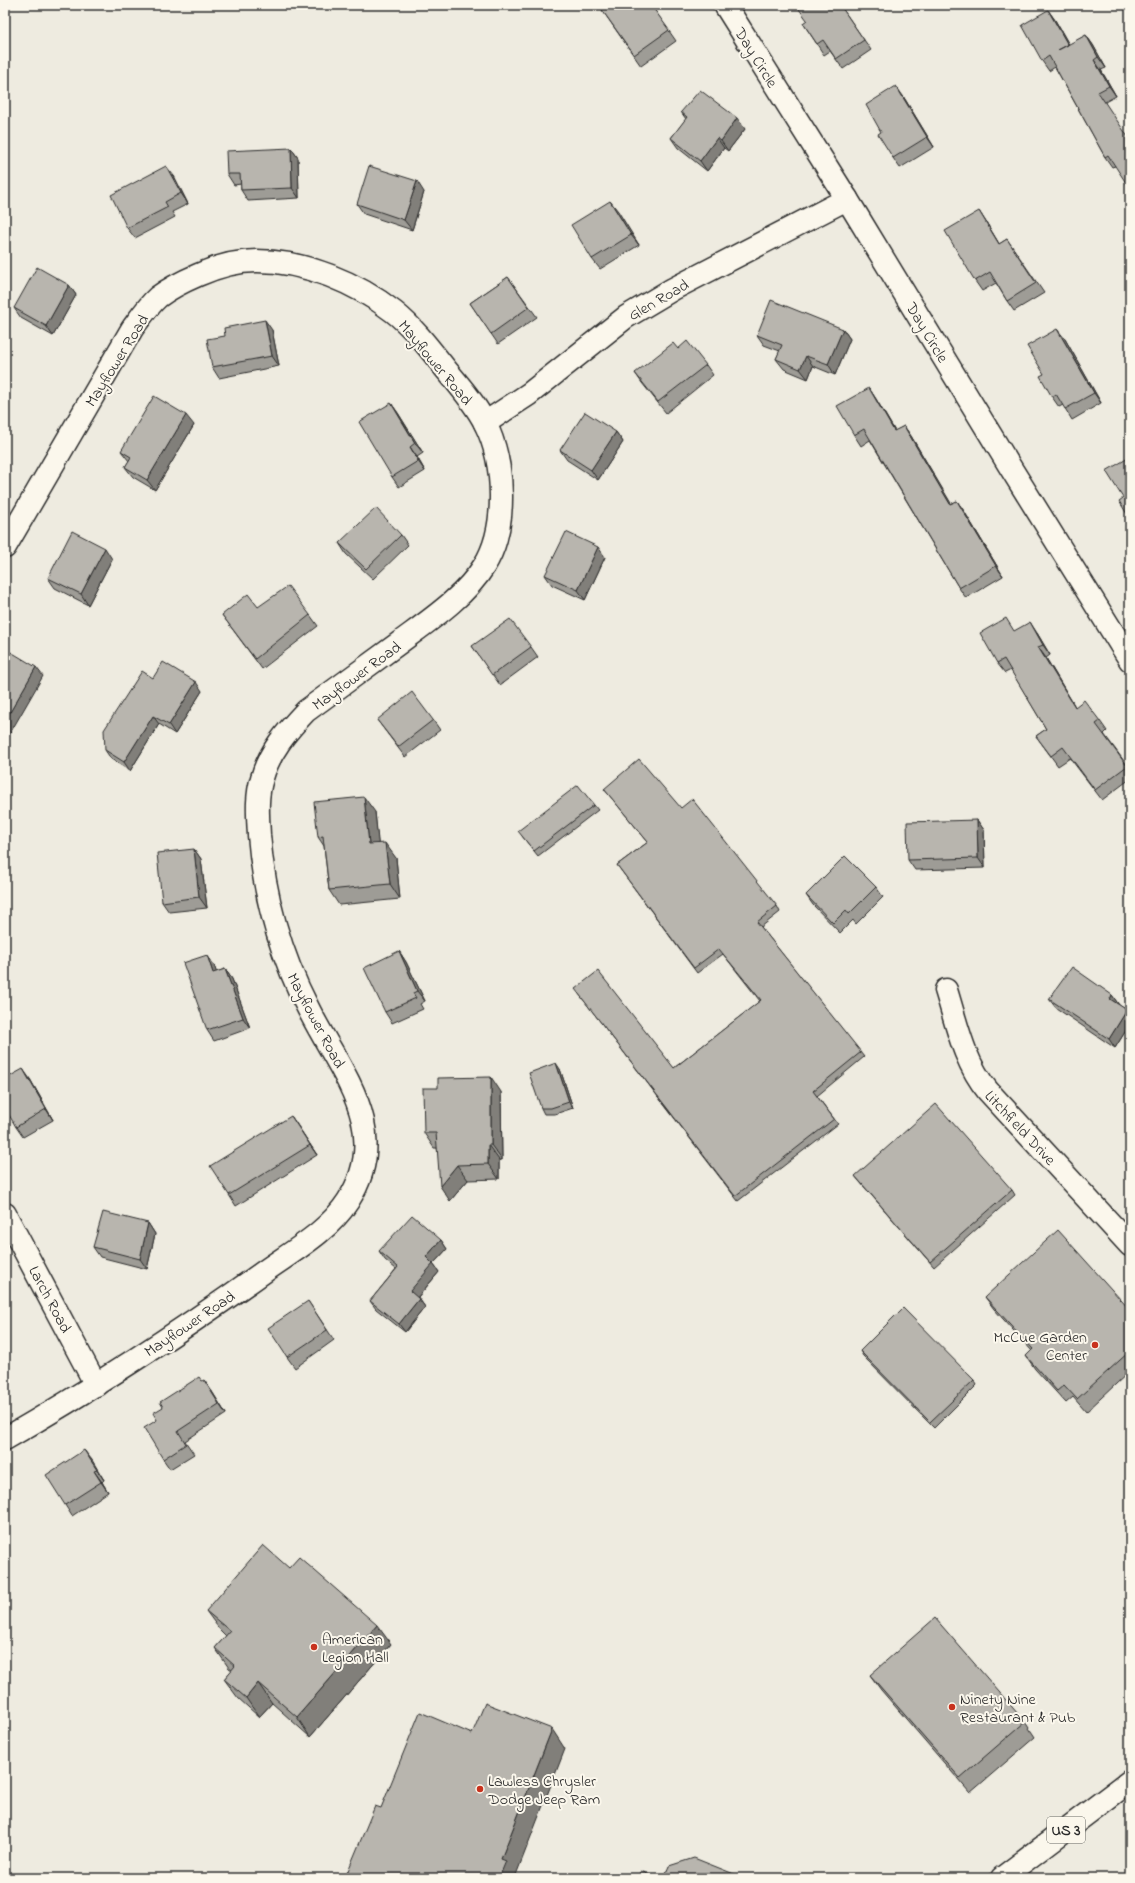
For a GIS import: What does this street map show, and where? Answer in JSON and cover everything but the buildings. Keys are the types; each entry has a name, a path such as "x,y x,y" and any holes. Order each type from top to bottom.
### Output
{"main road":[{"name":"Day Circle","path":"725,5 847,199 1130,660"},
{"name":"Glen Road","path":"485,423 523,398 626,317 673,289 847,199"},
{"name":"Mayflower Road","path":"5,547 132,329 145,312 158,297 173,287 200,274 222,266 256,261 289,264 335,279 375,299 395,313 434,354 465,393 485,423 498,467 501,506 497,535 484,566 467,588 431,619 306,711 289,729 272,755 262,778 259,794 258,819 264,883 279,936 296,985 344,1071 359,1105 364,1122 366,1138 365,1157 355,1188 343,1207 316,1234 246,1285 96,1385 5,1439"},
{"name":"Litchfield Drive","path":"946,990 966,1056 976,1076 988,1091 1130,1245"},
{"name":"Larch Road","path":"5,1214 96,1385"},
{"name":"US 3","path":"1002,1878 1130,1782"},
{"path":"1026,1878 1045,1846"}],"place":[{"name":"McCue Garden Center","path":"1095,1345"},
{"name":"American Legion Hall","path":"314,1647"},
{"name":"Ninety Nine Restaurant & Pub","path":"952,1707"},
{"name":"Lawless Chrysler Dodge Jeep Ram","path":"480,1789"}]}
